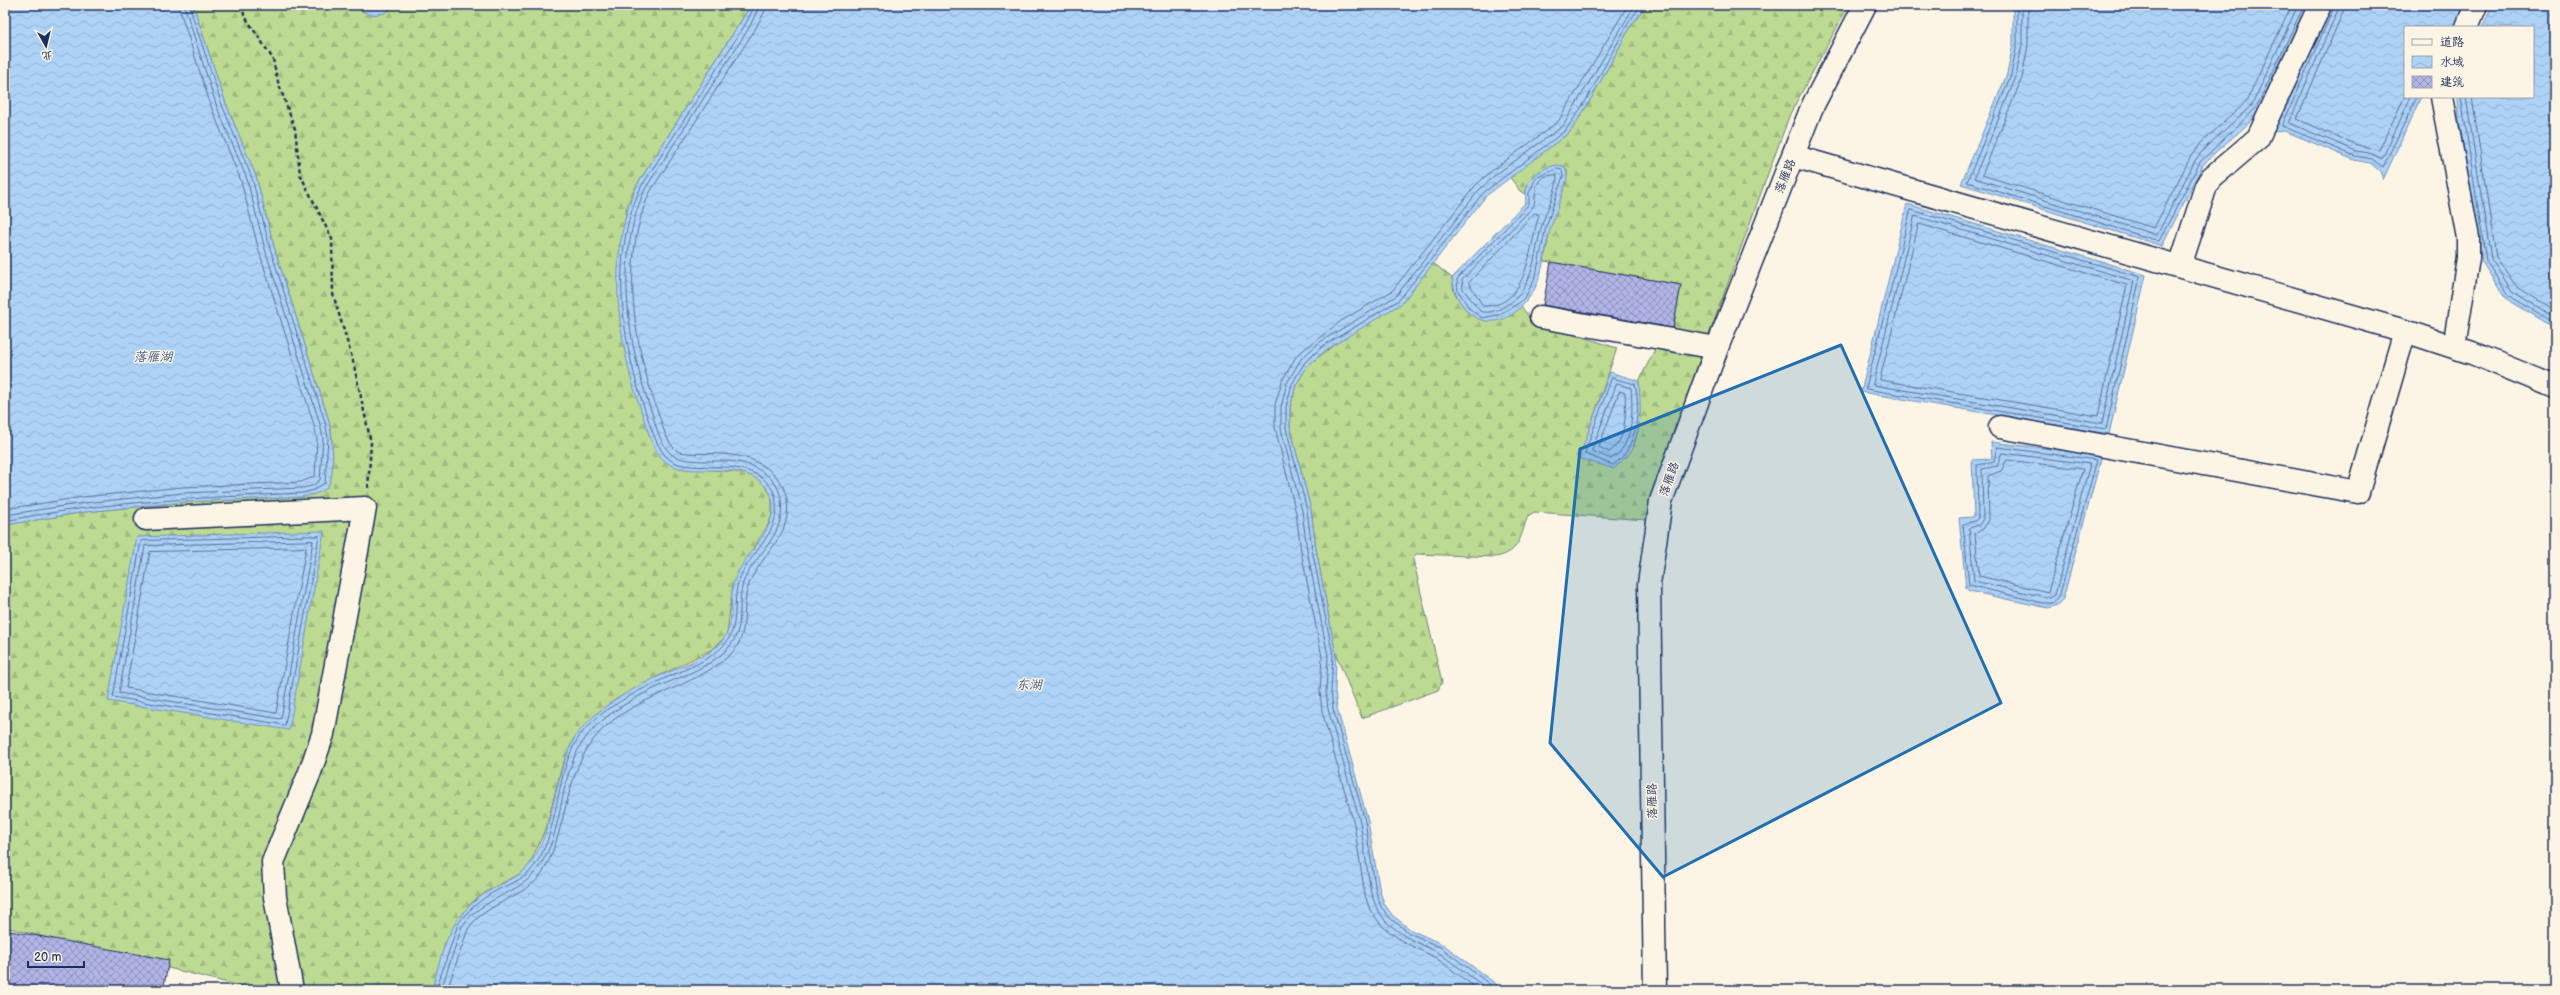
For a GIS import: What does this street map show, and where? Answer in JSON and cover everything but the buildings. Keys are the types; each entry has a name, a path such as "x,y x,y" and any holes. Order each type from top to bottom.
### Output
{"street":[{"name":"落雁路","path":"1655,990 1649,584 1661,501 1717,348 1812,107 1865,5"},
{"path":"2180,266 2206,186 2211,178 2261,133 2320,5"},
{"path":"2467,26 2476,5"},
{"path":"2442,98 2468,238 2468,258 2454,347"},
{"path":"1793,156 2405,331 2454,347 2555,387"},
{"path":"1541,317 1717,348"},
{"path":"2000,427 2358,492 2405,331"},
{"path":"146,519 364,508 323,734 310,772 273,862 275,897 292,990"}],"path":[{"path":"242,5 244,15 273,59 277,79 295,129 300,174 332,238 333,294 353,361 371,443 370,479 364,508"}],"highlighted area":[{"path":"1841,345 2001,703 1663,877 1550,743 1580,449"}],"green space":[{"path":"288,3 327,4 353,6 367,13 377,14 391,9 393,5 751,5 637,185 627,206 619,266 673,466 747,473 762,482 772,496 772,515 768,525 741,568 732,591 727,635 713,649 653,679 596,714 574,738 562,766 546,828 529,866 522,873 489,890 470,904 438,968 432,990 256,990 5,927 5,525 85,512 184,502 303,497 331,477 332,438 329,421 274,247 256,176 226,104 193,5"},
{"path":"1646,5 1849,5 1790,114 1696,370 1646,520 1534,512 1528,516 1521,536 1515,547 1504,555 1496,557 1416,554 1413,559 1442,682 1438,690 1362,718 1336,655 1316,549 1311,510 1290,427 1290,408 1296,385 1308,365 1350,333 1402,303 1432,262 1452,278 1454,292 1467,311 1512,313 1521,306 1531,320 1617,348 1580,457 1627,457 1633,448 1638,431 1640,417 1639,381 1663,333 1672,334 1681,285 1544,261 1550,228 1567,176 1567,170 1528,183 1525,194 1520,191 1509,176 1570,132 1588,104 1632,24"}],"water":[{"name":"落雁湖","path":"5,5 193,5 226,104 256,176 274,247 329,421 333,464 328,486 323,490 303,497 184,502 85,512 5,525"},
{"path":"348,5 393,5 385,13 371,15"},
{"name":"东湖","path":"751,5 1646,5 1632,24 1588,104 1570,132 1486,196 1402,303 1326,350 1308,365 1296,385 1290,408 1290,427 1311,510 1316,549 1336,655 1335,691 1337,708 1368,821 1380,892 1385,905 1392,915 1411,930 1444,945 1504,990 432,990 440,959 450,932 457,920 477,899 512,879 526,869 538,850 549,820 566,756 577,734 599,711 614,700 655,678 694,661 714,649 721,642 729,628 732,592 735,578 744,562 765,532 772,515 772,499 765,486 757,479 734,471 696,470 674,467 661,458 649,435 634,388 621,330 618,300 618,270 621,241 627,212 637,185"},
{"path":"2013,5 2308,5 2260,110 2247,125 2203,165 2162,246 1961,184 2007,74 2013,44"},
{"path":"2332,5 2464,5 2454,26 2404,26 2404,98 2421,98 2383,180 2380,171 2370,163 2354,160 2285,131 2273,132"},
{"path":"2492,5 2555,5 2555,328 2505,298 2482,262 2459,121 2458,98 2534,98 2534,26 2483,26"},
{"path":"1557,165 1564,166 1567,178 1548,236 1541,273 1534,291 1517,311 1505,318 1493,321 1482,320 1471,315 1463,306 1456,294 1452,278 1526,202 1527,187 1533,176 1543,169"},
{"path":"1907,204 2146,275 2109,434 1861,392"},
{"path":"1610,372 1639,381 1640,395 1640,418 1635,439 1623,459 1614,469 1579,458"},
{"path":"1991,442 2102,455 2063,599 2057,605 2048,608 1969,591 1966,588 1959,518 1974,517 1972,460 1992,459"},
{"path":"324,531 289,730 108,701 137,537"}]}
